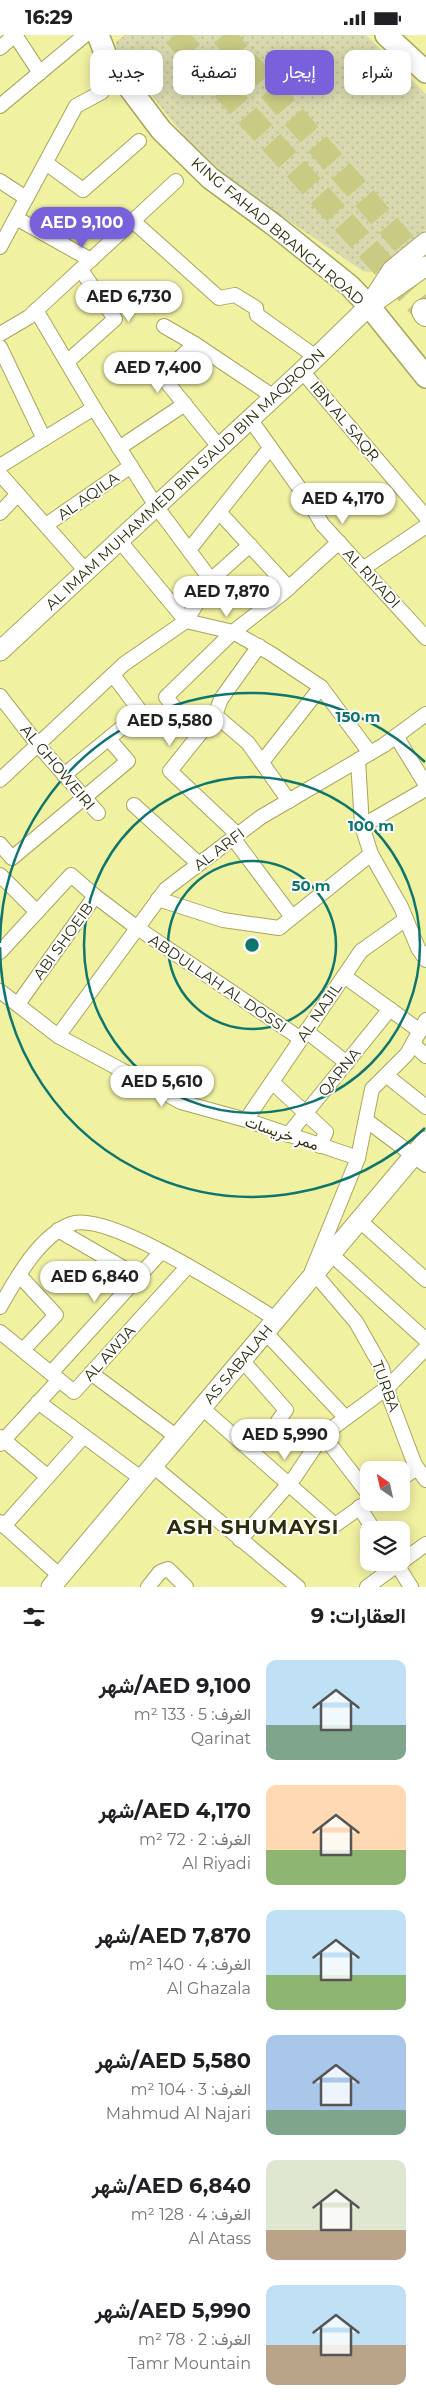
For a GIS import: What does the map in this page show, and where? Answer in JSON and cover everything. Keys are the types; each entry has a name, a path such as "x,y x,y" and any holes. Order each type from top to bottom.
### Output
{"main road":[{"name":"KING FAHAD BRANCH ROAD","path":"98,35 107,58 161,130 210,177 342,280 369,306 426,377"},
{"path":"386,35 426,72"}],"street":[{"path":"0,48 15,35 40,73"},
{"path":"0,106 85,35"},
{"path":"0,247 76,106 96,95"},
{"path":"46,163 83,190 139,141"},
{"path":"0,181 26,198"},
{"path":"0,334 29,317 176,181"},
{"path":"16,218 91,260"},
{"path":"133,221 218,297 235,295 256,308 257,315 316,357"},
{"name":"AL IMAM MUHAMMED BIN S'AUD BIN MAQROON","path":"369,306 392,270 426,242"},
{"name":"AL IMAM MUHAMMED BIN S'AUD BIN MAQROON","path":"0,651 220,448 369,306 426,266"},
{"path":"67,362 115,319 80,270"},
{"path":"36,310 94,408 156,506 211,580"},
{"path":"164,326 195,344 274,397"},
{"path":"195,344 161,375 220,448"},
{"path":"0,347 44,439"},
{"name":"IBN AL SAQR","path":"302,371 426,517"},
{"path":"119,448 185,405"},
{"path":"0,466 94,408"},
{"name":"AL RIYADI","path":"250,419 310,503 322,524 426,638"},
{"path":"189,550 270,448"},
{"name":"AL AQILA","path":"46,525 131,466"},
{"path":"0,474 86,571"},
{"path":"0,513 18,494"},
{"path":"220,513 289,588"},
{"path":"364,569 426,525"},
{"path":"120,540 186,621 233,631 321,687 364,757 362,826 370,854 426,960"},
{"path":"175,708 166,697 233,631 289,588 339,542"},
{"path":"0,780 124,664 186,621 211,580 250,545"},
{"path":"258,646 221,699 216,715 170,771 236,836 292,917"},
{"path":"64,775 141,712 113,675"},
{"path":"262,762 321,687"},
{"name":"AL GHOWEIRI","path":"0,696 38,745 98,813"},
{"name":"AL ARFI","path":"58,1036 136,927 166,889 236,836 289,801 364,757 426,714"},
{"path":"216,715 248,743 289,801"},
{"path":"362,826 426,787 396,736"},
{"path":"0,844 12,858 85,799 128,761 109,739"},
{"path":"134,805 199,864"},
{"path":"158,899 223,920 279,928 370,854"},
{"path":"0,875 37,911"},
{"path":"0,952 71,875 95,896"},
{"name":"ABI SHOEIB","path":"18,1004 95,896 136,927"},
{"name":"AL NAJIL","path":"246,1120 361,951 406,919"},
{"name":"ABDULLAH AL DOSSI","path":"136,927 346,1063"},
{"path":"311,1278 358,1158 372,1089 407,1054 423,1026 390,1009 344,976"},
{"name":"ممر خريسات","path":"0,991 58,1036 181,1102 246,1120 358,1158"},
{"name":"QARNA","path":"288,1135 390,1009"},
{"path":"412,1044 426,1056"},
{"path":"387,1076 426,1107"},
{"path":"272,1082 326,1132 320,1146"},
{"path":"366,1121 422,1154"},
{"name":"AS SABALAH","path":"56,1581 270,1325 360,1221 422,1154"},
{"path":"360,1221 426,1280"},
{"path":"0,1307 32,1256 58,1230 73,1223 98,1224 188,1266 270,1325 345,1417"},
{"path":"58,1230 138,1277"},
{"path":"48,1477 1,1441 38,1402 55,1376 161,1252"},
{"path":"332,1255 426,1340"},
{"name":"AL AWJA","path":"0,1332 74,1392 188,1266"},
{"path":"19,1275 56,1315 23,1351"},
{"name":"TURBA","path":"311,1278 356,1322 382,1368 417,1469 426,1480"},
{"path":"240,1540 289,1483 322,1435 388,1387 426,1348"},
{"path":"241,1359 286,1410 278,1421"},
{"path":"91,1373 177,1437"},
{"path":"38,1402 84,1436 147,1473 240,1540 298,1587"},
{"path":"201,1407 335,1525 360,1507"},
{"path":"322,1435 360,1484"},
{"path":"56,1581 2,1524 48,1477 84,1436"},
{"path":"410,1473 417,1469"},
{"path":"410,1555 426,1544"},
{"path":"148,1587 160,1572 168,1569 186,1587"},
{"path":"367,1587 388,1571"},
{"path":"401,1571 411,1587"}],"green space":[{"path":"125,35 366,35 381,50 344,50 344,95 411,95 411,79 426,94 426,230 373,272 363,271 231,182 193,147 151,95 163,95 163,50 117,50 116,42"}],"tunnel":[{"path":"175,35 424,311"},
{"path":"223,35 426,269"}],"district":[{"name":"ASH SHUMAYSI","path":"253,1527"}]}
